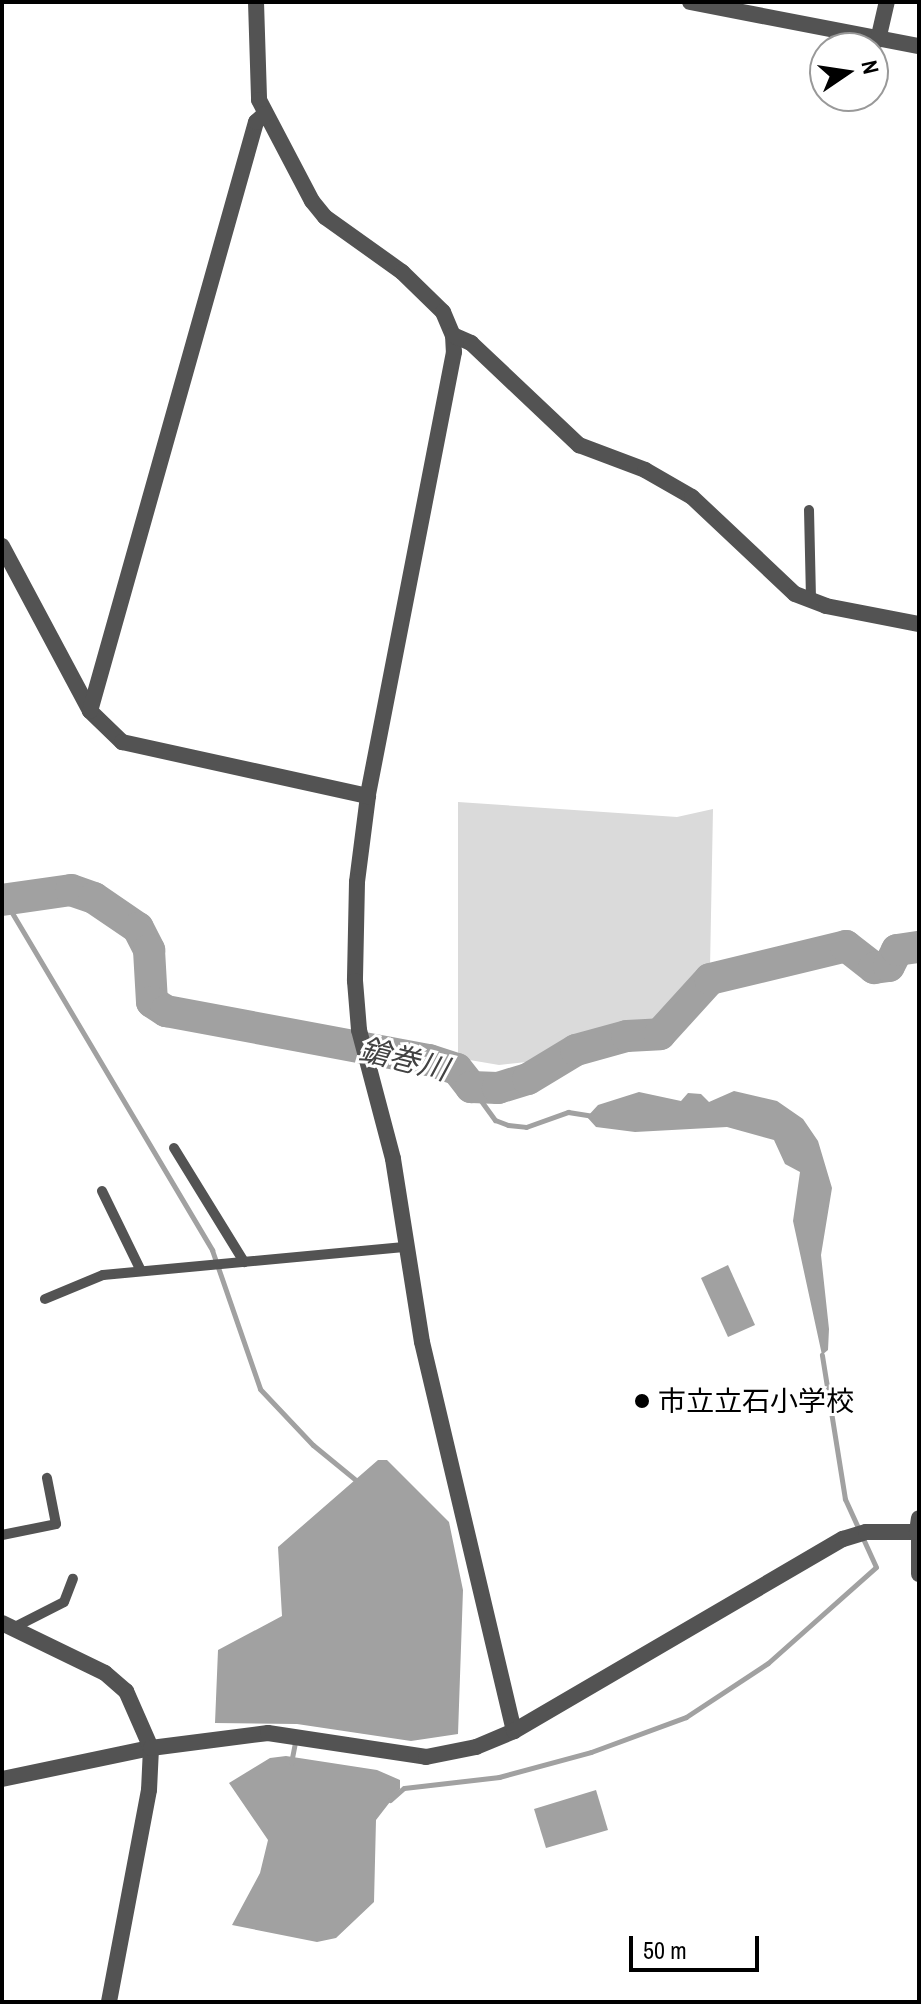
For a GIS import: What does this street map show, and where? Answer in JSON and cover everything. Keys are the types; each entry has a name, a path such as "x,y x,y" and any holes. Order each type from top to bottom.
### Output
{"street":[{"path":"256,2 257,83 265,114 325,217 402,272 443,312 453,335 454,352 368,796 357,882 356,993 359,1030 393,1159 422,1342 514,1731"},
{"path":"690,2 838,32"},
{"path":"880,32 887,2"},
{"path":"889,42 919,46"},
{"path":"90,711 256,122 265,114"},
{"path":"453,335 471,343 579,445 645,470 692,497 774,579 811,600 919,624"},
{"path":"2,546 90,711 122,742 368,796"},
{"path":"2,1779 151,1748 268,1733 426,1757 476,1747 514,1731 843,1539 866,1532 918,1528 919,1574"},
{"path":"7,1626 105,1673 126,1691 151,1748 149,1790 109,2002"}],"lane":[{"path":"809,510 811,600"},
{"path":"174,1148 244,1262"},
{"path":"102,1191 141,1271"},
{"path":"45,1299 103,1275 407,1247"},
{"path":"2,1535 56,1524 47,1478"},
{"path":"7,1626 64,1602 73,1579"}],"shaded area":[{"path":"458,802 677,817 713,809 710,968 668,1016 650,1027 606,1032 536,1061 499,1065 458,1058"},
{"path":"734,1091 777,1101 803,1119 818,1141 832,1188 821,1255 829,1329 828,1350 822,1355 793,1221 800,1172 785,1164 774,1140 727,1127 635,1132 596,1127 587,1117 598,1105 639,1092 681,1101 688,1093 701,1094 709,1102"},
{"path":"728,1265 755,1325 728,1337 701,1278"},
{"path":"378,1460 387,1460 449,1522 463,1590 458,1734 411,1741 297,1724 215,1723 218,1650 282,1616 278,1547"},
{"path":"286,1756 377,1770 400,1780 400,1789 376,1820 374,1902 336,1938 317,1942 232,1925 260,1873 268,1840 229,1783 270,1758"},
{"path":"596,1790 608,1830 546,1848 534,1809"}],"waterway":[{"name":"鎗巻川","path":"2,900 71,890 94,898 138,928 149,950 152,1002 166,1011 429,1060 457,1069 471,1087 498,1088 528,1079 576,1050 627,1036 660,1034 710,979 846,946 874,968 889,966 897,950 919,947"},
{"path":"5,901 212,1250 260,1389 313,1445 357,1481"},
{"path":"471,1087 495,1120 508,1125 526,1127 568,1112 592,1116"},
{"path":"390,1800 404,1788 499,1777 591,1752 686,1717 768,1663 876,1567 845,1499 822,1355"},
{"path":"291,1763 295,1742"}],"place":[{"name":"市立立石小学校","path":"642,1401"}]}
